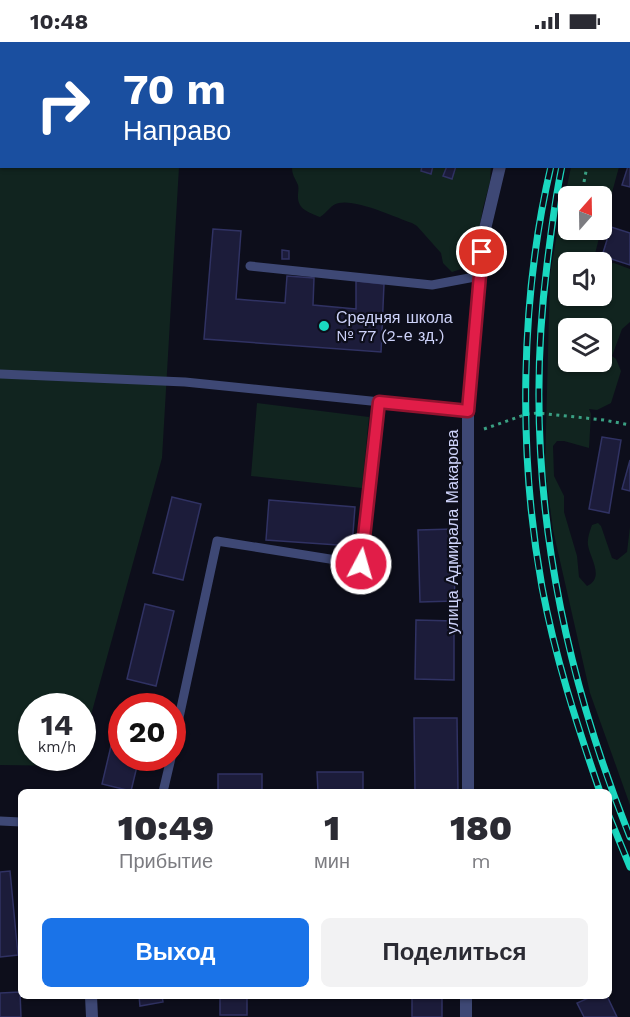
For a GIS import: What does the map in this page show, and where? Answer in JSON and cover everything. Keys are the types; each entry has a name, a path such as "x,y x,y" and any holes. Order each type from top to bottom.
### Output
{"street":[{"name":"улица Адмирала Макарова","path":"468,789 468,411 485,229 496,168"},
{"path":"91,999 92,1017"},
{"path":"466,999 466,1017"}],"lane":[{"path":"250,266 432,285 480,276"},
{"path":"0,374 185,382 468,411"},
{"path":"184,693 217,541 361,564 379,402"},
{"path":"165,789 168,771"},
{"path":"0,821 18,822"}],"path":[{"path":"584,182 588,168"},
{"path":"484,429 527,414 538,413 630,425"}],"green space":[{"path":"0,168 179,168 162,458 96,697 96,693 18,693 18,765 0,765"},
{"path":"292,168 491,168 478,236 471,243 468,259 461,269 452,272 443,263 441,253 412,223 365,206 346,202 334,205 320,217 304,209 299,204 298,186"},
{"path":"571,168 619,168 612,193 612,186 567,186"},
{"path":"558,229 558,240 598,240 596,252 558,252 558,306 612,306 612,263 630,269 630,322 622,329 612,356 616,359 621,371 611,403 597,410 589,409 591,414 589,448 564,441 557,441 553,446 554,476 564,496 564,512 577,556 579,577 587,586 595,578 596,573 588,545 592,525 598,523 601,526 612,558 617,560 627,552 630,527 630,805 590,693 553,530 545,468 550,275"},
{"path":"257,403 369,417 362,488 251,476"}],"building":[{"path":"422,168 432,168 431,174 421,171"},
{"path":"446,168 455,168 452,179 443,176"},
{"path":"627,168 630,168 630,187 622,185"},
{"path":"612,227 630,233 630,265 612,259 612,252 603,252 607,240 612,240"},
{"path":"213,229 241,231 236,299 285,303 287,276 314,278 313,305 356,309 356,281 384,284 381,352 204,339"},
{"path":"282,250 289,251 289,259 282,259"},
{"path":"602,437 621,440 609,513 589,509"},
{"path":"630,460 630,491 622,489"},
{"path":"172,497 201,504 183,580 153,573"},
{"path":"269,500 355,507 352,546 266,540"},
{"path":"453,529 455,601 420,602 418,530"},
{"path":"342,571 361,572 360,586 341,584"},
{"path":"145,604 174,611 156,686 127,679"},
{"path":"416,620 454,621 454,680 415,679"},
{"path":"414,718 457,718 458,789 415,789"},
{"path":"108,759 108,771 136,771 131,789 102,784"},
{"path":"317,772 363,772 363,789 318,789"},
{"path":"218,774 262,774 262,789 218,789"},
{"path":"10,871 18,955 0,957 0,872"},
{"path":"18,992 21,1017 0,1017 0,993"},
{"path":"139,999 162,999 163,1002 140,1006"},
{"path":"220,999 247,999 247,1015 220,1015"},
{"path":"412,999 442,999 442,1017 412,1017"},
{"path":"586,999 608,999 617,1017 584,1017 577,1003"}],"railway":[{"path":"551,168 533,269 528,322 526,430 529,484 534,536 547,613 567,691 599,789"},
{"path":"562,168 550,240 540,339 539,412 543,485 551,556 582,698 630,837"},
{"path":"612,823 630,867"}],"place":[{"name":"Средняя школа № 77 (2-е зд.)","path":"324,326"}],"route":[{"path":"361,564 379,402 468,411 482,252"}]}
